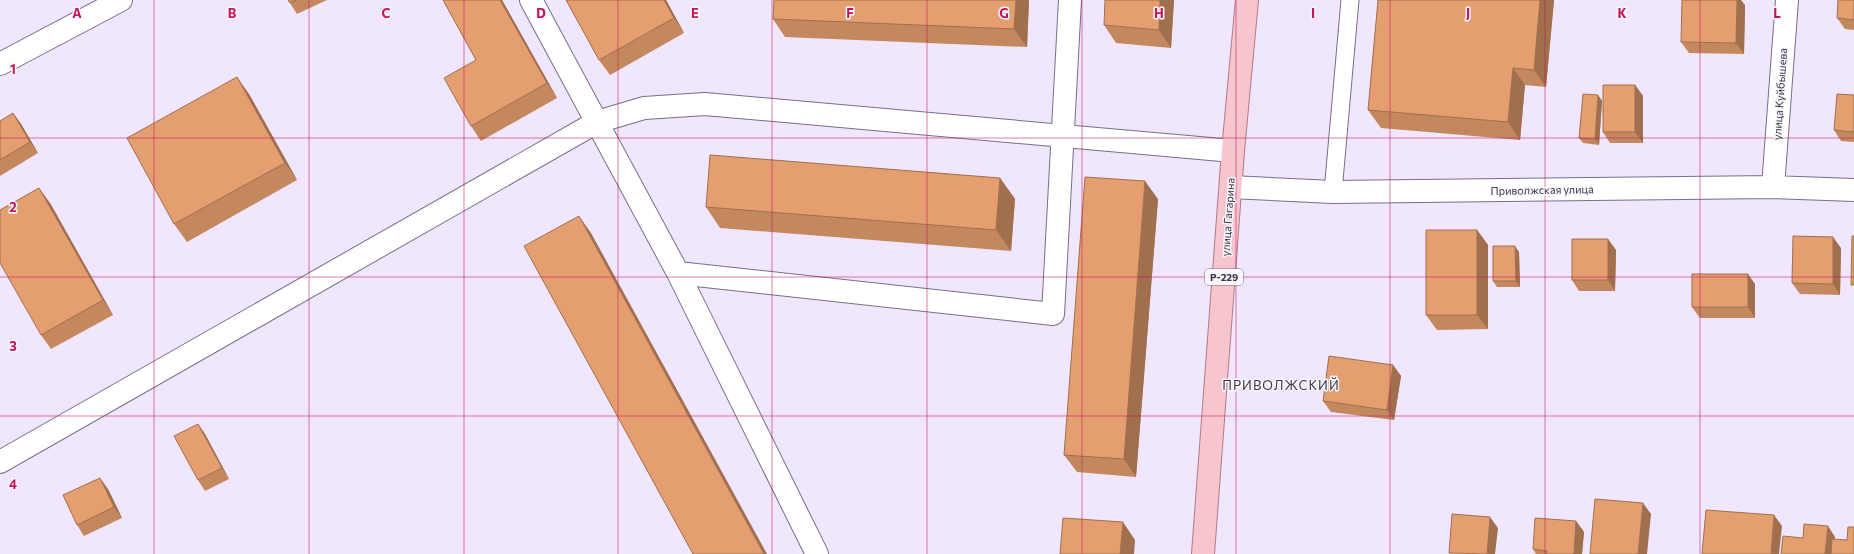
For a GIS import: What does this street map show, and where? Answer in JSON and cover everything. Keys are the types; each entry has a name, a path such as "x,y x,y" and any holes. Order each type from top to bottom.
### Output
{"main road":[{"name":"улица Гагарина","path":"1203,554 1233,151 1247,0"}],"street":[{"path":"0,64 121,0"},
{"path":"530,0 678,273 817,554"},
{"path":"678,273 1053,314 1070,0"},
{"name":"улица Куйбышева","path":"1773,187 1787,0"},
{"path":"0,462 597,122 644,108 706,104 1233,151"},
{"name":"Приволжская улица","path":"1231,187 1333,192 1773,187 1854,190"}],"lane":[{"path":"1333,192 1350,0"}],"building":[{"path":"288,0 297,0 290,3"},
{"path":"443,0 500,0 547,83 471,126 444,78 476,60"},
{"path":"566,0 664,0 674,18 599,60"},
{"path":"774,0 1016,0 1014,29 773,19"},
{"path":"1105,0 1160,0 1159,30 1104,25"},
{"path":"1378,0 1540,0 1534,70 1513,68 1508,122 1368,110"},
{"path":"1682,0 1737,0 1736,43 1681,42"},
{"path":"1838,0 1854,0 1854,20 1837,18"},
{"path":"237,77 285,163 174,224 127,138"},
{"path":"1603,85 1635,85 1635,132 1603,132"},
{"path":"1583,94 1598,95 1595,139 1579,138"},
{"path":"1837,94 1854,95 1854,132 1834,130"},
{"path":"13,113 30,142 0,160 0,121"},
{"path":"710,155 1000,178 996,230 706,207"},
{"path":"1085,177 1145,181 1124,459 1064,455"},
{"path":"39,188 103,300 41,335 0,263 0,210"},
{"path":"579,216 764,554 693,554 524,246"},
{"path":"1426,230 1477,230 1477,315 1426,315"},
{"path":"1793,236 1833,237 1833,284 1792,283"},
{"path":"1852,236 1854,236 1854,285 1851,285"},
{"path":"1572,239 1608,239 1608,280 1572,280"},
{"path":"1493,246 1515,246 1516,281 1493,281"},
{"path":"1692,274 1748,274 1748,307 1692,307"},
{"path":"1329,356 1393,365 1387,410 1323,401"},
{"path":"198,424 222,468 198,480 174,436"},
{"path":"100,478 114,507 77,525 63,495"},
{"path":"1595,499 1643,503 1638,554 1590,554"},
{"path":"1706,510 1774,515 1771,554 1702,554"},
{"path":"1452,514 1490,517 1487,554 1449,553"},
{"path":"1063,518 1123,522 1120,554 1060,554"},
{"path":"1535,518 1576,521 1574,554 1546,554 1547,551 1533,549"},
{"path":"1804,524 1828,526 1825,554 1781,554 1783,536 1803,538"},
{"path":"1848,527 1854,527 1854,554 1831,554 1832,539 1847,540"}],"district":[{"name":"ПРИВОЛЖСКИЙ","path":"1281,385"}]}
